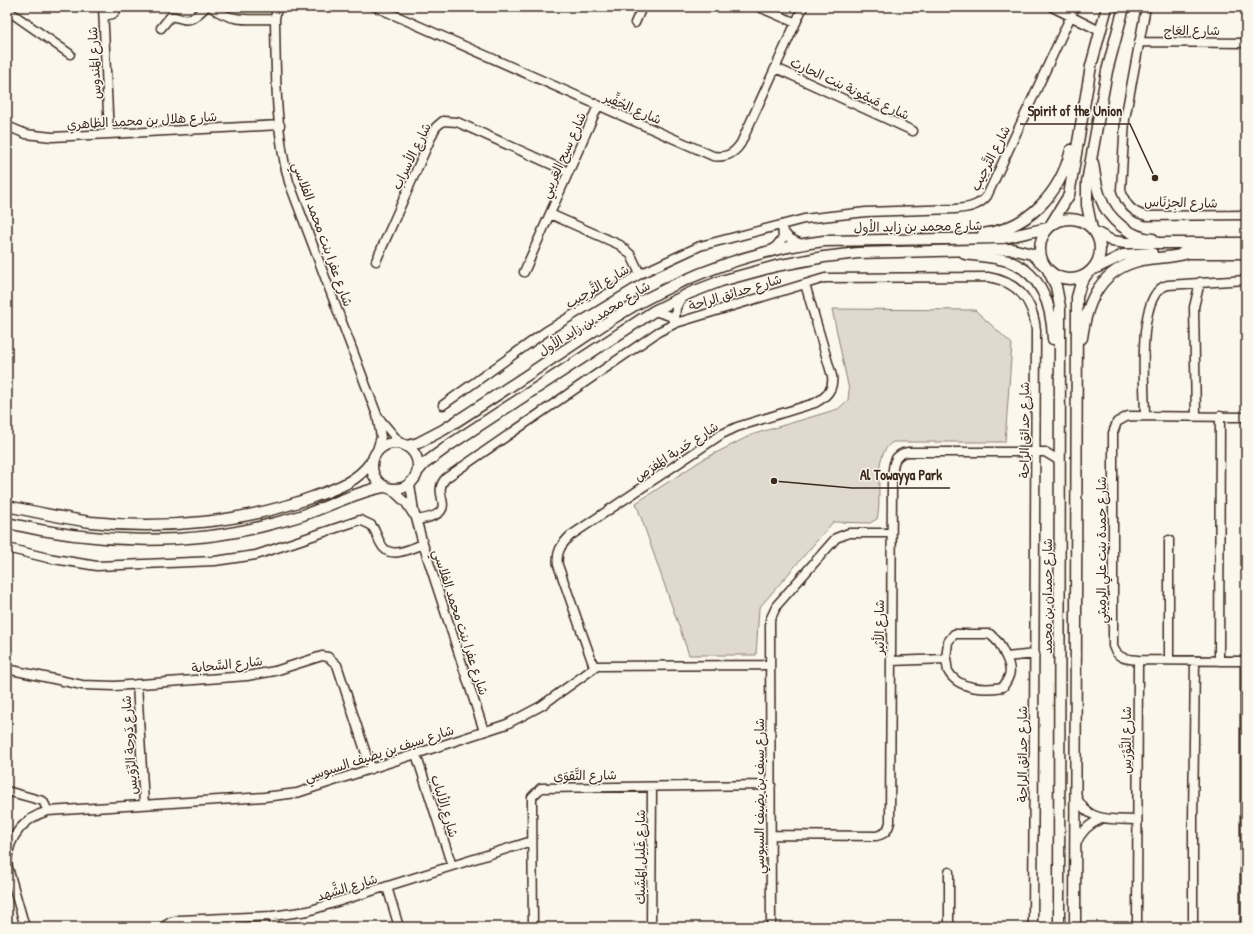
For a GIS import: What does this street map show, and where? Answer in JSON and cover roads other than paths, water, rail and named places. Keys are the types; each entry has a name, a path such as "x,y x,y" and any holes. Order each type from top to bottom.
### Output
{"main road":[{"path":"932,238 988,233 1017,224 1039,208 1055,189 1064,172 1083,106 1107,7"},
{"path":"1075,927 1077,297 1081,283 1098,260 1100,252 1093,230 1086,197 1092,153 1107,71 1124,7"},
{"path":"1083,106 1069,196 1043,235 1040,249 1046,267 1055,275 1066,279 1076,278 1112,259 1132,254 1246,253"},
{"path":"1092,153 1101,201 1118,224 1142,237 1177,239 1188,242"},
{"path":"1049,227 1059,221 1070,219 1080,221 1093,230 1119,243 1246,243"},
{"name":"شارع محمد بن زايد الأول","path":"403,444 423,441 443,430 609,321 644,300 702,273 735,261 801,244 854,240 1003,238 1049,227"},
{"name":"شارع محمد بن زايد الأول","path":"418,471 430,459 451,444 654,311 681,298 747,273 804,260 858,253 1012,249 1032,254 1046,267"},
{"path":"930,251 956,253 1008,261 1017,265 1036,281 1043,291 1051,315 1054,358 1059,382"},
{"path":"1076,386 1086,315 1090,302 1101,285 1116,271 1133,262 1188,253"},
{"name":"شارع حمدان بن محمد","path":"1046,267 1056,286 1059,300 1059,927"},
{"path":"7,506 92,522 146,524 204,521 265,511 308,499 343,486 360,475 372,462 377,450 392,443 403,444 416,457 418,471 410,484 398,490 387,488 357,494 305,515 234,532 205,536 145,539 104,537 50,532 7,523"},
{"path":"372,462 373,476 387,488"}],"street":[{"name":"شارع المَندوس","path":"103,7 109,134"},
{"name":"شارع المَندوس","path":"104,16 113,14 119,7"},
{"path":"161,28 170,17 190,19 206,7"},
{"path":"211,7 224,16 234,19 275,19"},
{"name":"شارع عفرا بنت محمد الفلاسي","path":"277,7 275,19 283,161 289,182 377,415 381,437 377,450"},
{"name":"شارع الجُفِّير","path":"376,7 713,156 727,156 737,150 803,7"},
{"path":"635,23 642,7"},
{"path":"759,7 796,23"},
{"path":"1052,7 1100,31"},
{"name":"شارع التَّرحِيب","path":"443,405 545,332 640,274 700,246 783,228 804,219 866,212 968,208 979,203 987,196 1075,7"},
{"name":"شارع الجِرْنَاس","path":"1146,7 1123,135 1121,190 1126,204 1135,212 1147,216 1246,215"},
{"path":"7,10 70,54"},
{"name":"شارع العَاج","path":"1139,42 1246,43"},
{"name":"شارع مَيمُونة بنت الحارِث","path":"776,68 913,131"},
{"name":"شارع سيح العَريبي","path":"524,272 598,106"},
{"name":"شارع الأسراب","path":"376,261 433,133 436,127 443,121 457,122 568,172"},
{"name":"شارع هلال بن محمد الظاهري","path":"7,126 26,134 39,136 280,125"},
{"name":"شارع سيح العَريبي","path":"550,214 620,245 631,255 640,274"},
{"path":"783,228 789,238 801,244"},
{"path":"771,252 781,242 783,228"},
{"name":"شارع حدائق الراحة","path":"417,520 437,515 442,511 444,504 440,488 441,483 446,478 675,321 825,278 988,277 1002,281 1019,291 1031,306 1036,330 1033,927"},
{"path":"1145,416 1145,325 1157,290 1165,285 1246,280"},
{"path":"1196,416 1194,307 1200,282"},
{"name":"شارع حَدبة المَفرَص","path":"594,667 558,565 558,554 560,548 570,536 722,434 737,427 815,404 826,397 833,383 832,376 805,284"},
{"name":"شارع حدائق الراحة","path":"675,321 676,308 681,298"},
{"name":"شارع حدائق الراحة","path":"654,311 670,316 675,321"},
{"name":"شارع عفرا بنت محمد الفلاسي","path":"377,415 403,444"},
{"name":"شارع حمدة بنت علي الرميثي","path":"1245,661 1138,660 1122,658 1115,651 1113,646 1113,433 1115,425 1120,419 1128,416 1246,416"},
{"path":"1220,416 1220,661"},
{"path":"1060,442 1045,452 1060,461"},
{"name":"شارع الأثير","path":"771,835 876,836 883,834 888,829 890,822 891,533 893,463 896,456 902,452 1045,452"},
{"name":"شارع عفرا بنت محمد الفلاسي","path":"410,484 417,520 424,544 484,731"},
{"name":"شارع عفرا بنت محمد الفلاسي","path":"387,488 406,504 417,520"},
{"path":"7,548 42,557 97,566 215,561 256,555 360,520 371,525 382,547 388,552 399,552 424,544"},
{"name":"شارع سيف بن يضيف السبوسي","path":"771,927 769,628 775,609 836,538 849,533 891,533"},
{"path":"1169,540 1169,660"},
{"path":"963,633 990,634 999,643 1006,657 1011,668 1011,675 1003,687 988,690 963,685 948,671 946,659 948,642 954,634 963,633"},
{"path":"1006,657 1035,654"},
{"name":"شارع السَّحابة","path":"7,669 82,685 104,686 247,676 274,671 322,656 328,657 337,665 371,769"},
{"path":"890,661 946,659"},
{"name":"شارع النَّوْرَس","path":"1137,927 1138,660"},
{"path":"1194,927 1193,820 1195,661"},
{"path":"1244,927 1245,661"},
{"path":"594,667 769,665"},
{"name":"شارع سيف بن يضيف السبوسي","path":"25,927 11,896 7,862 10,846 18,830 31,818 48,811 282,796 305,790 522,718 561,692 594,667"},
{"name":"شارع دَوحة الرِّوَيس","path":"137,684 144,804"},
{"name":"شارع الألباب","path":"416,754 452,866"},
{"name":"شارع التَّقوَى","path":"533,927 532,797 541,788 771,785"},
{"name":"شارع غَلِيل المُشَيك","path":"651,927 652,787"},
{"path":"7,791 43,801 48,811"},
{"path":"1076,794 1081,805 1087,812 1101,818 1137,820"},
{"path":"1076,846 1078,838 1088,826 1101,818"},
{"name":"شارع الشَّهد","path":"164,927 171,922 179,920 272,916 308,911 532,841"},
{"path":"949,872 949,927"},
{"path":"387,887 399,927"},
{"path":"272,916 276,927"}],"place":[{"name":"Spirit of the Union","path":"1155,178"},
{"name":"Al Towayya Park","path":"774,481"}]}
